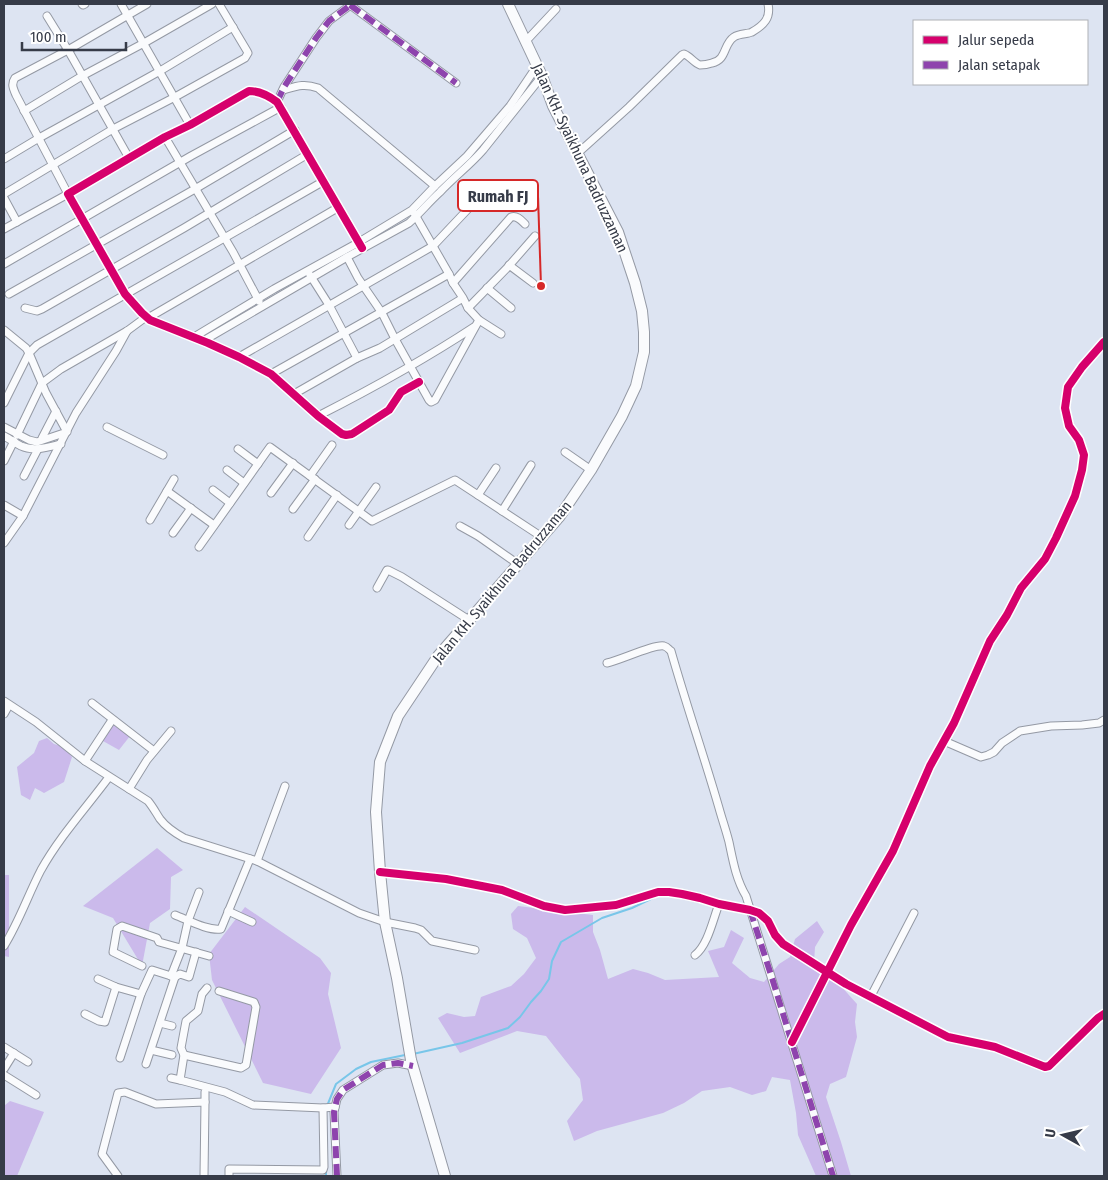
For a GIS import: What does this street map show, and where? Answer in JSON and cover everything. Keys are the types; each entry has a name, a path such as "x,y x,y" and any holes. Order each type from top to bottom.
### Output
{"main road":[{"name":"Jalan KH. Syaikhuna Badruzzaman","path":"445,1176 412,1063 385,922 375,808 380,762 398,716 438,656 560,516 591,470 622,416 636,386 644,352 642,311 618,232 553,106 542,76 508,4"}],"street":[{"path":"121,4 190,125"},
{"path":"147,4 15,78 12,82 12,87 68,194 125,294 147,318 203,340 271,374 318,416 342,434 352,434 390,410 401,392 419,382"},
{"path":"24,110 212,4"},
{"path":"4,194 113,130 245,58 248,54 219,4"},
{"path":"578,153 682,55 688,56 701,65 718,62 734,37 751,33 764,24 769,10 768,4"},
{"path":"4,264 279,105 283,90 316,38 329,21 351,5 456,83"},
{"path":"526,40 556,9"},
{"path":"47,16 129,158"},
{"path":"4,159 160,72 233,27"},
{"path":"203,340 309,274 408,222 435,186 467,156 510,106 537,66"},
{"path":"415,213 473,161 542,76"},
{"path":"283,90 299,85 309,85 318,88 435,186"},
{"path":"4,228 68,194 165,137 249,91 255,91 264,94 279,105 361,245"},
{"path":"9,294 195,189 294,130"},
{"path":"165,137 224,237 258,298 260,306"},
{"path":"25,308 36,311 42,309 308,154"},
{"path":"4,403 29,353 37,345 324,181"},
{"path":"4,198 16,222"},
{"path":"4,461 42,383 61,369 147,318 339,207"},
{"path":"239,357 433,246 468,210"},
{"path":"415,213 477,323 501,334"},
{"path":"453,283 511,217 514,216 525,224"},
{"path":"468,308 535,236"},
{"path":"194,337 258,298 347,257 361,245"},
{"path":"347,257 362,285 382,313 429,400 433,402 435,400 477,323"},
{"path":"510,265 533,283"},
{"path":"309,274 329,305 357,358"},
{"path":"271,374 449,274"},
{"path":"488,288 511,308"},
{"path":"294,394 357,358 380,348 463,298"},
{"path":"318,416 449,344 477,323"},
{"path":"4,543 7,532 23,516 76,413 127,331"},
{"path":"5,334 26,348 67,432"},
{"path":"792,1042 851,925 893,851 930,766 961,707 990,641 1007,615 1021,588 1045,559 1075,496 1084,455 1079,440 1069,426 1065,408 1068,387 1082,367 1104,342"},
{"path":"42,438 56,411"},
{"path":"4,427 16,438 21,446 38,449 61,444"},
{"path":"106,427 163,455"},
{"path":"4,436 37,442 67,432"},
{"path":"293,509 332,445"},
{"path":"199,547 270,447 372,521 455,480 542,537"},
{"path":"24,476 38,449"},
{"path":"238,449 258,464"},
{"path":"564,452 591,470"},
{"path":"271,493 292,463"},
{"path":"502,511 531,465"},
{"path":"478,495 496,468"},
{"path":"227,470 244,483"},
{"path":"150,520 174,479"},
{"path":"349,525 376,487"},
{"path":"213,490 230,503"},
{"path":"167,491 214,525"},
{"path":"308,536 337,495"},
{"path":"4,505 23,516"},
{"path":"172,533 191,508"},
{"path":"460,526 482,538 518,564"},
{"path":"377,588 388,570 469,620"},
{"path":"607,663 659,646 665,646 671,651 728,839 735,869 746,896 833,1176"},
{"path":"4,714 6,703 36,722 85,761 148,801 161,820 172,831 184,838 257,861 359,913 385,922 421,930 434,942 475,950"},
{"path":"92,703 154,751"},
{"path":"85,761 112,720"},
{"path":"944,742 981,757 994,752 1002,743 1020,731 1051,726 1099,723 1104,720"},
{"path":"129,789 154,751 171,731"},
{"path":"4,946 24,909 40,872 55,847 109,777"},
{"path":"257,861 285,786"},
{"path":"175,916 208,928 221,928 250,859"},
{"path":"380,872 446,879 502,890 544,906 565,910 616,905 658,892 682,894 750,910 759,913 768,921 783,944 846,984 948,1037 995,1047 1045,1067 1049,1066 1104,1014"},
{"path":"146,1064 182,948 188,920 199,892"},
{"path":"695,954 704,944 719,904"},
{"path":"228,911 252,922"},
{"path":"871,996 914,913"},
{"path":"196,952 189,977 180,974 173,977 146,968 113,952 117,929 122,926 157,938 159,942 182,948 196,952 209,956"},
{"path":"120,1058 141,994 146,968"},
{"path":"98,979 141,994"},
{"path":"85,1014 105,1022 116,986"},
{"path":"180,1080 184,1055 181,1048 186,1021 198,1011 202,994 207,988"},
{"path":"184,1055 241,1068 246,1065 256,1007 254,1002 219,991"},
{"path":"160,1022 172,1026"},
{"path":"4,1047 28,1062"},
{"path":"151,1050 172,1055"},
{"path":"4,1069 14,1053"},
{"path":"337,1176 334,1107 342,1090 383,1065 412,1063"},
{"path":"4,1075 36,1095"},
{"path":"171,1078 225,1092 253,1105 334,1107"},
{"path":"118,1176 102,1154 118,1093 124,1092 156,1104 205,1102"},
{"path":"204,1176 205,1092"},
{"path":"229,1176 230,1169 323,1170 323,1108"}],"shaded area":[{"path":"113,725 130,736 119,750 103,741"},
{"path":"47,738 54,744 64,747 72,757 64,782 44,793 35,788 30,800 21,795 17,767 34,753 39,741"},
{"path":"157,848 183,870 171,877 170,909 150,923 142,966 113,918 83,906"},
{"path":"4,875 9,875 9,957 4,956"},
{"path":"518,906 593,915 593,932 608,979 633,969 665,980 719,977 708,951 724,947 731,930 744,938 732,963 750,978 764,982 779,964 790,957 795,939 817,921 824,932 815,947 814,963 840,985 857,1004 855,1022 857,1037 846,1077 830,1084 826,1097 851,1176 816,1176 798,1135 790,1080 772,1077 766,1091 752,1095 730,1087 702,1091 684,1103 663,1113 597,1131 574,1141 567,1121 583,1100 580,1079 546,1036 517,1031 460,1053 438,1018 447,1013 464,1017 475,1016 481,997 511,986 524,974 536,958 527,938 513,929 511,914"},
{"path":"245,907 320,958 331,973 328,994 341,1048 311,1094 263,1083 212,980 209,954"},
{"path":"10,1101 44,1112 17,1176 4,1176 4,1106"}],"waterway":[{"path":"413,1054 462,1043 508,1028 520,1017 549,979 552,961 561,942 602,918 632,908 657,896"},
{"path":"327,1106 336,1084 356,1069 371,1062 405,1055"},
{"path":"326,1170 326,1176"}],"marked path":[{"path":"277,102 284,87 329,21 352,4"},
{"path":"350,5 456,83"},
{"path":"750,910 833,1176"},
{"path":"337,1176 334,1112 337,1099 343,1090 383,1065 398,1063 413,1066"}],"cycle path":[{"path":"362,248 277,102 257,92 249,91 165,137 68,194 125,294 142,313 150,320 208,343 271,374 318,416 342,434 352,434 389,410 401,392 419,382"},
{"path":"792,1042 851,925 893,851 930,766 954,723 990,641 1007,615 1021,588 1045,559 1075,496 1084,455 1079,440 1069,426 1065,408 1068,387 1082,367 1104,342"},
{"path":"380,872 446,879 502,890 544,906 565,910 616,905 658,892 682,894 750,910 759,913 768,921 775,935 783,944 846,984 948,1037 995,1047 1045,1067 1049,1066 1104,1014"}],"place":[{"name":"Rumah FJ","path":"541,286"}]}
